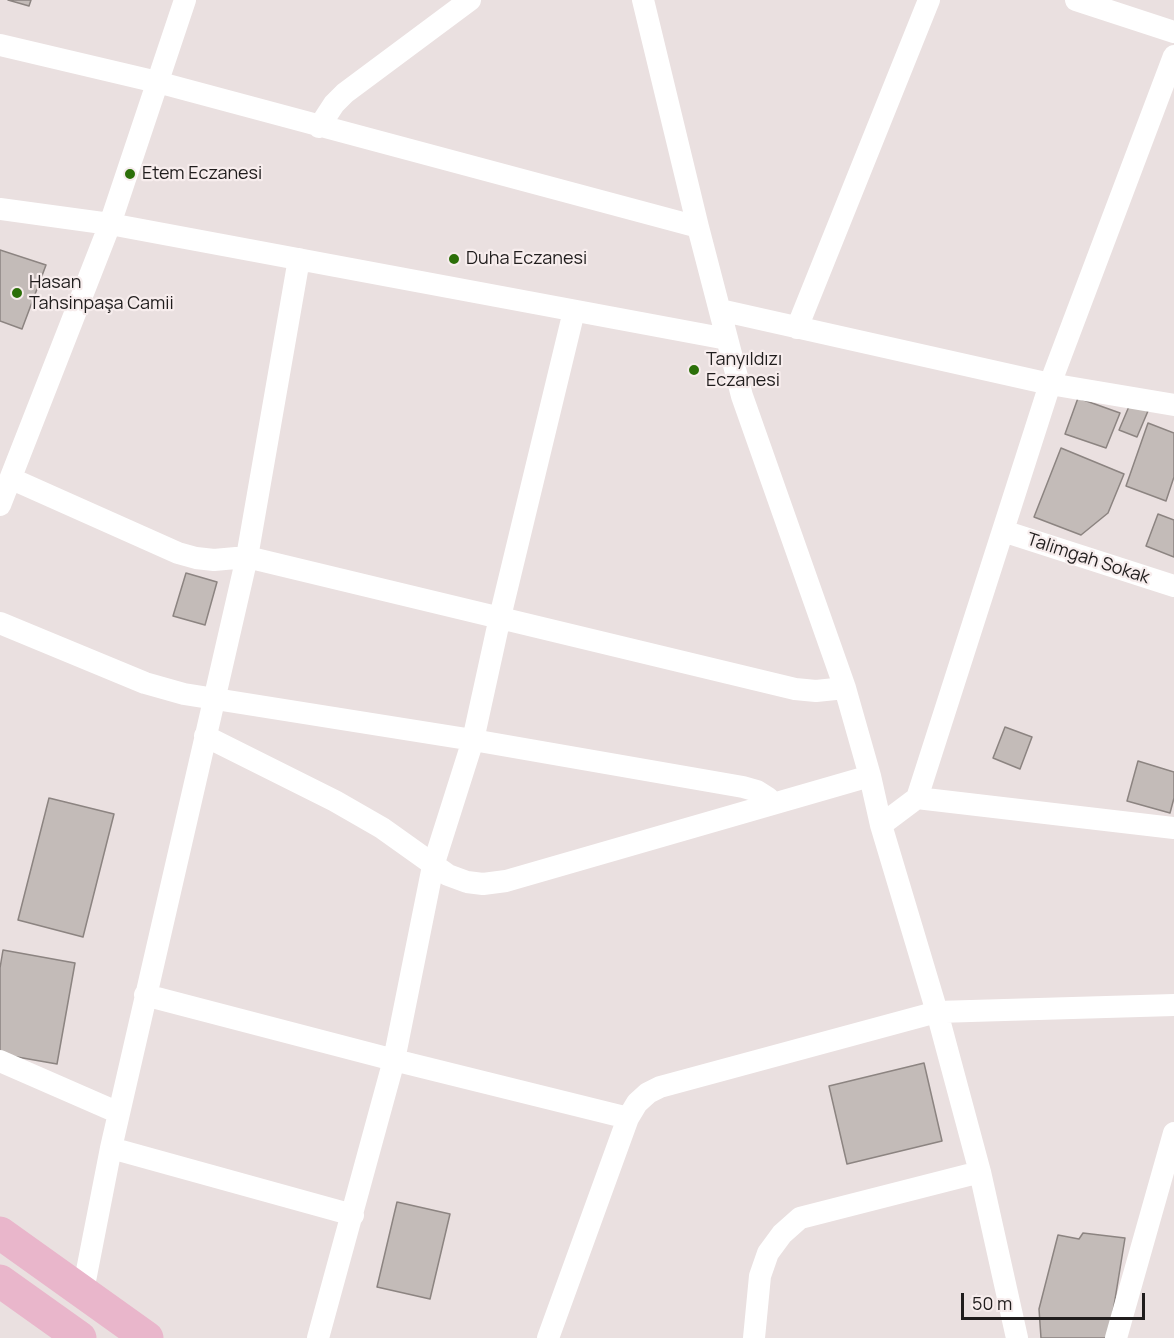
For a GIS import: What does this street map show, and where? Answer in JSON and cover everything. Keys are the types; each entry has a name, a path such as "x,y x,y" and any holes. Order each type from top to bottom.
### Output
{"main road":[{"path":"0,1233 147,1338"},
{"path":"0,1281 80,1338"}],"street":[{"path":"0,505 110,224 185,0"},
{"path":"319,127 334,104 345,93 470,0"},
{"path":"643,0 742,396 845,688 870,776 881,825 937,1012 980,1172 1017,1338"},
{"path":"797,328 929,0"},
{"path":"1076,0 1174,32"},
{"path":"0,45 157,82 698,227"},
{"path":"881,825 917,798 1050,384 1174,56"},
{"path":"0,209 110,224 727,339"},
{"path":"83,1291 111,1148 145,995 247,557 299,259"},
{"path":"720,310 1050,384 1174,405"},
{"path":"318,1338 394,1060 433,866 472,740 574,311"},
{"path":"12,479 178,553 214,560 247,557 795,689 816,691 845,688"},
{"name":"Talimgah Sokak","path":"1003,531 1174,586"},
{"path":"0,623 145,683 184,694 472,740 743,787 757,791 773,803"},
{"path":"205,736 335,801 382,828 448,875 467,882 483,884 506,881 870,776"},
{"path":"917,798 1174,828"},
{"path":"145,995 628,1118"},
{"path":"548,1338 628,1118 637,1103 648,1093 660,1087 937,1012 1174,1005"},
{"path":"0,1061 119,1113"},
{"path":"1116,1338 1174,1132"},
{"path":"111,1148 353,1215"},
{"path":"754,1338 760,1276 768,1253 782,1234 800,1218 980,1172"}],"building":[{"path":"8,0 31,0 29,6"},
{"name":"Hasan Tahsinpaşa Camii","path":"0,250 46,265 22,329 0,321"},
{"path":"1078,398 1120,413 1106,448 1065,434"},
{"path":"1130,404 1148,411 1137,437 1119,430"},
{"path":"1148,423 1174,433 1174,477 1166,501 1126,486"},
{"path":"1061,448 1124,474 1108,513 1081,535 1034,517"},
{"path":"1158,514 1174,520 1174,557 1146,546"},
{"path":"186,573 217,582 205,625 173,616"},
{"path":"1005,727 1032,737 1020,769 993,758"},
{"path":"1138,761 1174,772 1174,798 1170,813 1127,801"},
{"path":"49,798 114,814 83,937 18,920"},
{"path":"3,950 75,963 57,1064 0,1054 0,968"},
{"path":"924,1063 942,1141 847,1164 829,1086"},
{"path":"397,1202 450,1214 430,1299 377,1287"},
{"path":"1083,1233 1125,1238 1111,1324 1106,1338 1041,1338 1039,1309 1058,1235 1079,1239"}],"place":[{"name":"Etem Eczanesi","path":"130,174"},
{"name":"Duha Eczanesi","path":"454,259"},
{"name":"Hasan Tahsinpaşa Camii","path":"17,293"},
{"name":"Tanyıldızı Eczanesi","path":"694,370"}]}
